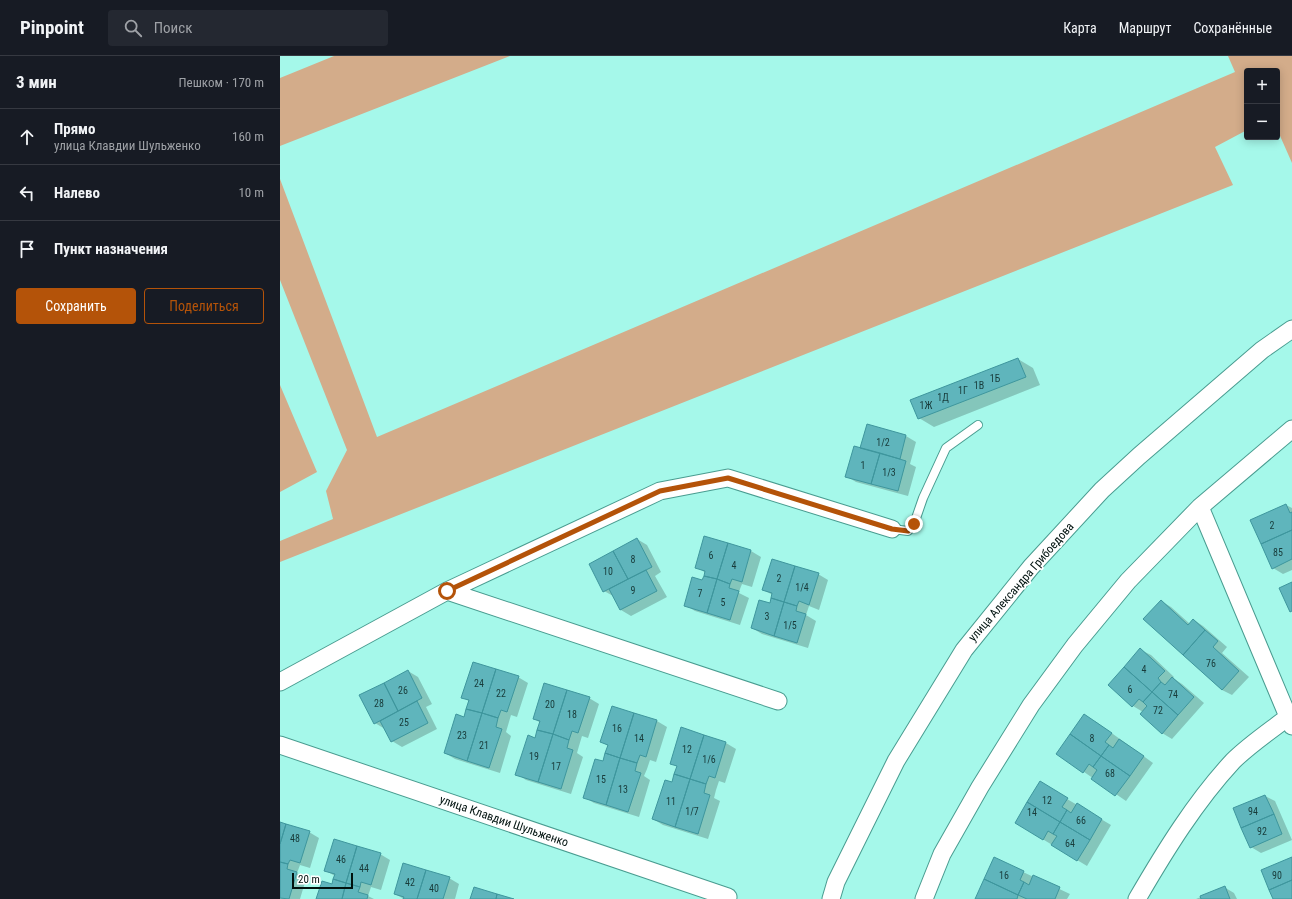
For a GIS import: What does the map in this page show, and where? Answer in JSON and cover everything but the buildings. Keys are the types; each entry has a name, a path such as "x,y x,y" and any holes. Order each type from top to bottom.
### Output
{"street":[{"name":"улица Александра Грибоедова","path":"831,899 836,882 896,761 964,650 1031,567 1102,490 1262,350 1292,329"},
{"path":"924,899 942,854 980,787 1031,705 1075,645 1123,587 1200,507 1292,429"},
{"path":"280,682 447,591 660,491 728,478 892,529"},
{"path":"1137,899 1167,847 1234,760 1290,721 1200,507"},
{"path":"447,591 778,701"},
{"name":"улица Клавдии Шульженко","path":"280,745 728,897"}],"lane":[{"path":"892,529 908,531 914,524 946,448 978,425"}],"shaded area":[{"path":"334,56 510,56 280,146 280,78"},
{"path":"1228,56 1292,56 1292,163 1280,136 1280,68 1244,68 1244,132 1215,147 1233,185 280,562 280,541 333,519 326,491 347,450 280,280 280,179 377,437 1235,72"},
{"path":"280,385 317,472 280,492"}],"route":[{"path":"447,591 660,491 728,478 892,529 908,531 914,524"}]}
